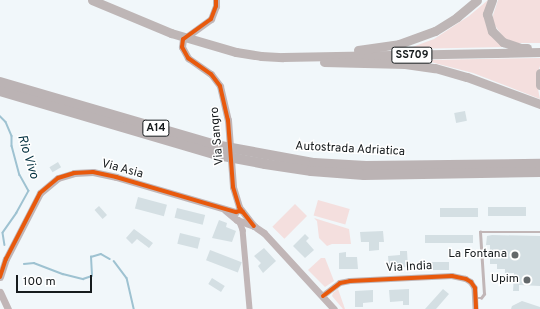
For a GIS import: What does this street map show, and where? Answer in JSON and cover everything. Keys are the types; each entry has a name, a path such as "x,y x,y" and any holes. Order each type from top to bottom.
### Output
{"highway":[{"name":"SS709","path":"92,0 172,33 236,52 283,57 540,52"},
{"path":"283,57 291,54 363,50 399,44 435,31 457,17 477,0"},
{"path":"492,0 487,14 489,23 497,37 503,42 520,48 540,48"},
{"path":"283,57 318,62 405,64 435,68 467,77 540,104"},
{"path":"540,73 540,85"},
{"name":"Autostrada Adriatica","path":"0,82 215,145 312,167 540,164"},
{"name":"Autostrada Adriatica","path":"0,91 218,155 364,175 540,172"}],"street":[{"name":"Via Sangro","path":"216,0 216,6 211,19 183,39 182,47 188,58 217,80 223,94 228,127 231,174 242,217"},
{"name":"Via Asia","path":"0,276 6,259 40,194 58,178 74,173 93,172 116,177 224,209 242,217 285,255 334,309"},
{"path":"242,217 250,309"},
{"name":"Via India","path":"323,296 340,283 350,281 452,276 466,279 471,282 475,288 476,309"},
{"path":"0,292 8,309"}],"lane":[{"path":"476,298 481,298 484,294 480,232 540,232"}],"shaded area":[{"path":"488,0 485,22 505,47 407,49 434,39 469,16"},
{"path":"498,0 540,0 540,43 516,43 504,38 493,23 493,15"},
{"path":"540,58 540,66 536,79 540,99 473,73 423,60"},
{"path":"318,200 350,209 345,224 314,215"},
{"path":"295,204 307,216 284,239 272,227"},
{"path":"314,218 349,229 351,244 332,244 327,246 319,238 317,221"},
{"path":"321,258 325,258 334,281 325,287 308,270"},
{"path":"338,289 345,309 343,309 332,296"}],"building":[{"path":"465,111 467,121 456,123 454,113"},
{"path":"58,162 61,167 53,172 49,167"},
{"path":"138,197 167,205 164,216 135,209"},
{"path":"99,206 107,215 103,219 95,210"},
{"path":"488,207 526,207 526,216 488,216"},
{"path":"177,208 205,215 203,225 175,218"},
{"path":"440,208 478,208 478,217 440,217"},
{"path":"219,220 227,223 226,227 236,231 232,242 212,238"},
{"path":"134,229 153,243 149,248 137,239 132,244 126,238"},
{"path":"383,231 384,242 379,242 379,250 369,251 369,242 361,242 360,232"},
{"path":"180,233 200,238 198,249 177,244"},
{"path":"305,234 309,238 306,241 314,250 305,258 293,246"},
{"path":"425,235 473,235 473,243 425,243"},
{"name":"La Fontana","path":"487,236 540,236 540,286 519,285 519,291 513,291 514,273 505,273 505,269 497,269 497,264 490,264 490,245 486,245"},
{"path":"264,248 276,261 263,273 258,266 261,263 254,256"},
{"path":"210,250 242,262 238,272 206,260"},
{"path":"400,251 407,251 408,267 389,268 388,256 400,255"},
{"path":"346,252 346,257 357,257 358,269 339,269 339,253"},
{"path":"426,262 449,262 449,270 426,270"},
{"path":"212,278 225,286 221,292 208,284"},
{"path":"409,289 409,305 403,305 403,301 390,302 389,290"},
{"path":"443,289 449,294 436,309 425,309"},
{"path":"373,290 373,302 363,303 363,307 355,307 355,291"},
{"path":"522,301 540,307 540,309 511,309 512,306"}],"waterway":[{"name":"Rio Vivo","path":"0,116 6,122 12,136 12,146 20,175 29,191 17,213 3,233 5,245"},
{"name":"Rio Vivo","path":"24,264 34,263 63,274 83,279 92,276 91,257 101,254 110,259"},
{"name":"Rio Vivo","path":"114,261 127,278 134,309"}],"cycle path":[{"path":"216,0 216,6 211,19 183,39 182,47 188,58 211,74 220,86 228,120 233,187 239,207 254,226"},
{"path":"0,277 6,259 40,193 58,178 74,173 93,172 116,177 236,212 243,212"},
{"path":"323,296 340,283 350,281 452,276 466,279 471,282 475,288 476,309"}],"place":[{"name":"La Fontana","path":"515,255"},
{"name":"Upim","path":"527,280"}]}
